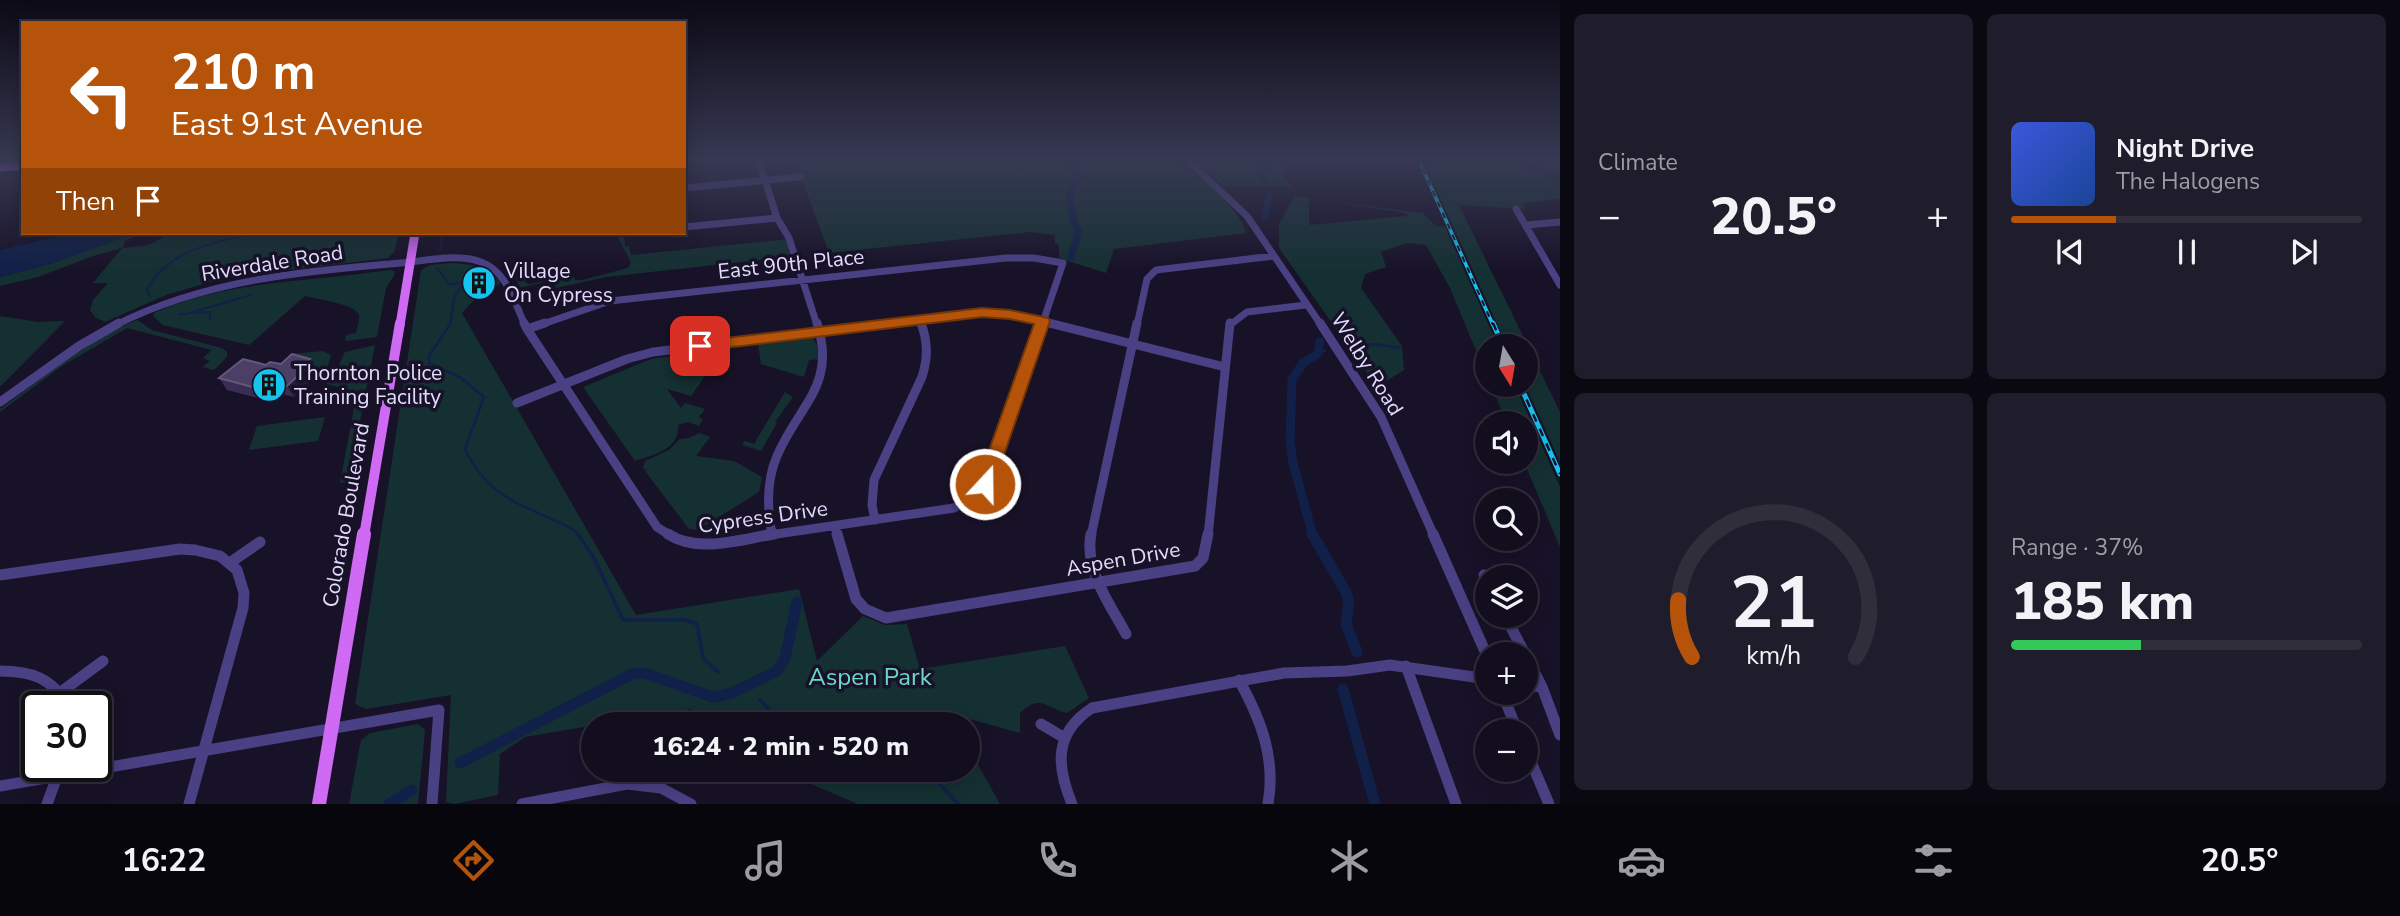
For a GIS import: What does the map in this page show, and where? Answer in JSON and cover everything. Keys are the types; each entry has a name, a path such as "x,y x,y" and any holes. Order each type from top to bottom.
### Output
{"main road":[{"name":"Colorado Boulevard","path":"319,804 415,235"}],"street":[{"path":"770,196 777,218 789,237 824,356 821,374 779,449 771,474 767,507 772,534"},
{"name":"Welby Road","path":"1228,196 1273,256 1381,417 1481,642"},
{"path":"1517,209 1560,285"},
{"path":"686,227 777,218"},
{"path":"1526,225 1560,222"},
{"path":"1126,634 1090,564 1088,549 1146,283 1156,270 1171,266 1273,256"},
{"name":"East 90th Place","path":"527,329 610,302 1019,257 1063,263"},
{"name":"Cypress Drive","path":"410,262 464,258 495,268 505,278 527,329 657,527 666,536 686,544 702,545 954,508 967,503 981,490 989,476 1063,263"},
{"name":"Riverdale Road","path":"0,402 94,336 170,301 246,281 410,262"},
{"path":"1549,266 1560,268"},
{"name":"Aspen Drive","path":"835,526 856,599 865,609 886,618 1190,568 1203,558 1207,548 1229,325 1233,319 1247,312 1306,304"},
{"path":"517,403 653,352 991,313 1042,321 1225,367"},
{"path":"875,520 872,505 874,480 922,377 927,360 927,339 920,320"},
{"path":"231,562 260,542"},
{"path":"0,575 180,549 207,552 231,562 242,575 244,597 189,804"},
{"path":"62,691 103,660"},
{"path":"1072,804 1059,761 1063,737 1077,718 1092,708 1284,673 1328,673 1390,665 1475,676"},
{"path":"1406,666 1456,804"},
{"path":"0,671 24,671 41,676 60,691"},
{"path":"1538,679 1560,735"},
{"path":"1238,680 1263,726 1273,780 1268,804"},
{"path":"1538,686 1542,687"},
{"path":"112,763 439,710 432,804"},
{"path":"1041,724 1063,737"},
{"path":"1538,778 1549,804"},
{"path":"0,786 21,781"},
{"path":"47,804 55,782"},
{"path":"522,804 572,799 640,784 666,790 691,804"}],"green space":[{"path":"808,196 1219,196 1235,212 1246,233 1114,249 1106,273 1059,258 1059,244 1055,243 1055,235 1031,232 829,253"},
{"path":"1295,196 1309,198 1309,225 1408,216 1406,213 1326,201 1423,213 1436,226 1445,227 1493,334 1475,334 1475,348 1450,288 1426,245 1407,243 1381,252 1386,267 1365,274 1361,288 1402,346 1404,370 1383,383 1375,384 1279,248 1279,224"},
{"path":"1439,196 1560,196 1560,199 1523,203 1525,209 1459,205 1522,334 1502,334"},
{"path":"130,235 139,235 125,241 123,248 149,245 167,235 398,235 394,252 388,258 228,277 166,295 105,322 95,317 90,310 93,300 108,283 93,283 122,248 38,277 0,286 0,277 50,264"},
{"path":"617,235 624,235 625,246 629,246 631,255 790,239 795,256 606,277 556,288 553,280 520,288 514,274 520,270 525,271 526,282 529,284 545,281 548,276 557,279 573,275 575,280 582,280 628,268 631,262 618,238 621,237"},
{"name":"Aspen Park","path":"452,263 479,267 490,272 500,282 492,287 494,278 484,272 473,276 466,289 474,300 462,313 636,615 799,589 817,661 863,616 885,625 907,624 920,669 1065,646 1089,698 1067,713 1039,703 1027,707 1020,713 1020,733 980,722 980,712 695,712 691,709 673,712 581,712 581,728 525,737 500,754 498,795 454,804 446,802 451,695 366,709 355,704 421,270 430,265"},
{"path":"389,270 395,274 386,288 377,337 345,341 346,335 356,333 359,315 356,311 305,296 249,345 163,325 153,316 154,313 182,302 240,288"},
{"path":"0,316 38,322 65,321 0,387"},
{"path":"137,320 152,330 222,348 227,352 227,357 214,370 202,367 210,361 203,358 212,350 127,328 62,366 0,412 0,409 66,360"},
{"path":"813,338 818,359 809,360 804,377 761,364 758,344"},
{"path":"375,345 348,482 340,483 357,392 326,384 335,373 345,352"},
{"path":"719,349 720,355 707,366 711,368 691,396 667,389 681,408 685,403 705,409 699,417 703,420 699,426 688,422 678,425 678,433 670,445 635,461 583,387 651,359"},
{"path":"323,351 331,355 326,372 318,381 310,377 316,371 284,370 289,354"},
{"path":"1538,367 1560,412 1560,462 1538,411 1530,397 1538,397"},
{"path":"785,392 793,397 775,422 777,423 761,451 742,445 745,441 754,444"},
{"path":"1496,397 1520,397 1526,411 1502,411"},
{"path":"325,417 318,441 249,450 257,426"},
{"path":"699,433 710,437 696,456 734,461 762,477 759,492 698,530 689,529 645,471 650,468 645,470 643,467 645,461 669,450 680,439"},
{"path":"1538,437 1560,487 1560,547 1538,495 1538,488 1535,488 1529,474 1538,474"},
{"path":"418,724 425,730 418,804 349,804 361,740 370,733"},
{"path":"980,768 1000,804 858,804 806,782 980,782"}],"water":[{"path":"64,235 130,235 50,264 0,277 0,250"}],"building":[{"path":"480,271 491,278 475,285 470,278 473,277 471,274"},
{"path":"292,354 310,359 304,365 308,366 287,386 276,383 267,391 219,378 243,359 266,365 270,362 281,364"}],"waterway":[{"path":"1070,196 1073,220 1079,232 1071,257"},
{"path":"1265,216 1269,196"},
{"path":"150,297 147,289 157,276 180,256 246,235"},
{"path":"440,250 443,235"},
{"path":"437,268 450,285 464,282 454,298 450,324"},
{"path":"186,314 251,295"},
{"path":"194,313 210,312 210,320"},
{"path":"179,314 186,314"},
{"path":"450,324 429,356 429,363 461,378 484,397 465,449 473,463 489,484 499,492 520,505 569,527 579,535"},
{"path":"1313,535 1293,463 1290,441 1292,380 1303,363 1318,354 1320,342"},
{"path":"1355,346 1375,344 1400,348"},
{"path":"1319,351 1325,351"},
{"path":"579,535 595,560 623,620 685,620 697,624 703,658 718,672"},
{"path":"1313,535 1346,592 1349,602 1346,624 1357,652"},
{"path":"460,763 632,674 644,673 713,697 732,693 777,671 785,658 797,602"},
{"path":"1343,689 1375,804"},
{"path":"760,700 771,712"},
{"path":"938,782 958,804"},
{"path":"389,804 412,790"}],"railway":[{"path":"1435,196 1493,325"},
{"path":"1493,323 1498,334"},
{"path":"1525,397 1560,474"}],"place":[{"name":"Village On Cypress","path":"479,283"},
{"name":"Thornton Police Training Facility","path":"269,385"}],"route":[{"path":"700,346 982,313 1010,314 1042,321 985,484"}]}
